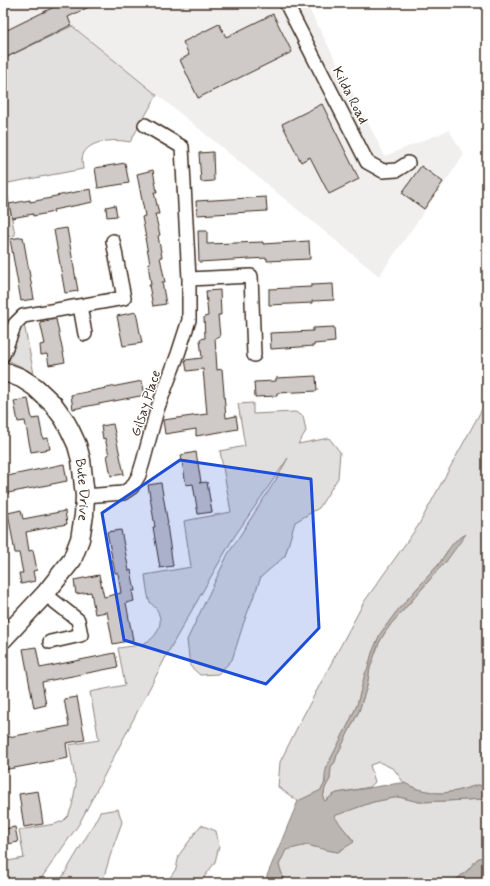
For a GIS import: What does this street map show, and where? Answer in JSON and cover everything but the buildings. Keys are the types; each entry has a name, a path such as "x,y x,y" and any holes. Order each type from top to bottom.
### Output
{"street":[{"name":"Kilda Road","path":"286,3 368,162 383,171 397,170 408,163"},
{"name":"Gilsay Place","path":"85,496 113,495 123,493 132,487 139,475 157,410 189,320 189,279 182,147 145,125"},
{"path":"3,355 15,324 23,316 124,298 113,241"},
{"path":"189,279 251,276 254,355"},
{"path":"80,306 85,334"},
{"name":"Bute Drive","path":"3,371 21,378 35,387 53,404 64,419 77,445 81,460 85,496 80,540 72,560 45,594 6,630"},
{"path":"45,594 78,620 81,635 50,642"}],"highlighted area":[{"path":"180,460 311,479 319,628 266,684 124,640 102,513"}],"shaded area":[{"path":"3,3 306,3 385,156 449,130 464,155 379,276 72,25 3,59"},
{"path":"72,26 157,95 130,142 109,141 94,144 84,153 82,160 83,169 3,184 3,59"},
{"path":"6,187 15,235 3,238 3,188"},
{"path":"24,324 34,374 11,362 9,359 16,335"},
{"path":"487,400 487,787 478,785 443,793 417,789 404,783 394,769 379,762 370,765 375,782 370,787 337,793 325,801 323,798 325,788 330,779 331,767 335,762 359,711 367,686 370,668 379,643 391,624 445,563 452,552 448,550 439,564 397,611 380,634 365,674 357,705 327,766 324,785 320,791 298,801 278,787 280,762 364,602 418,526"},
{"path":"253,403 253,414 295,412 303,416 306,431 298,444 329,438 340,452 338,478 319,508 295,522 285,556 261,577 244,622 232,660 218,674 200,675 190,666 187,640 228,554 277,478 288,458 232,540 172,645 79,824 38,883 3,883 3,862 24,858 19,830 55,824 63,821 68,816 72,806 76,784 69,745 99,740 90,692 125,685 118,648 135,646 146,642 155,635 158,630 160,617 157,610 149,600 145,575 191,567 184,521 231,512 220,451 245,446 238,404"},
{"path":"466,534 445,563 391,624 379,643 370,668 367,686 359,711 335,762 331,767 330,779 325,788 323,798 325,801 337,793 404,783 417,789 437,793 457,791 478,785 487,787 487,800 419,802 399,797 373,802 334,816 354,842 338,852 307,845 286,850 279,865 283,877 283,883 264,883 298,801 321,790 325,783 327,766 357,705 365,674 380,634 397,611 439,564 455,541"},
{"path":"399,797 419,802 487,800 487,855 477,859 468,870 452,883 283,883 283,877 279,865 285,850 307,845 338,852 354,841 333,816 373,802"},
{"path":"118,809 122,822 102,883 59,883 100,812"},
{"path":"201,825 216,831 219,846 215,862 200,883 166,883 176,869 179,855"},
{"path":"487,855 487,883 452,883 468,870 477,859"}]}
